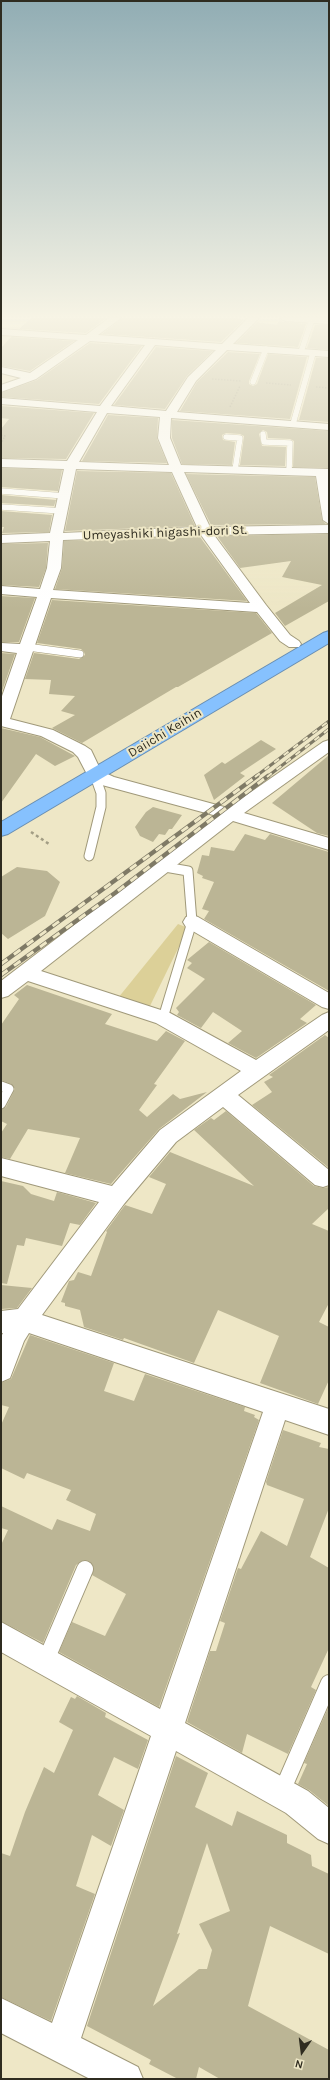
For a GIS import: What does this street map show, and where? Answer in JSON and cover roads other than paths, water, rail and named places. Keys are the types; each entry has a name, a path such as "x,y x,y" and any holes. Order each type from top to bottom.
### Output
{"highway":[{"name":"Daiichi Keihin","path":"1,830 92,768 329,624"},
{"name":"Daiichi Keihin","path":"1,812 92,768 329,636"}],"street":[{"path":"101,415 71,465 56,536 54,568 1,721 47,733 79,749 92,768 108,781 329,844"},
{"path":"167,415 164,438 176,469 205,531 261,608 285,638 294,644"},
{"path":"192,415 329,427"},
{"path":"1,462 325,473 329,520"},
{"name":"Umeyashiki higashi-dori St.","path":"1,539 205,531 329,530"},
{"path":"1,590 261,608"},
{"path":"1,646 26,648"},
{"path":"1,991 165,867 230,815 329,745"},
{"path":"192,922 329,1002"},
{"path":"26,973 163,1018 256,1070"},
{"path":"1,1370 14,1335 12,1321 168,1136 256,1070 329,1020"},
{"path":"223,1095 323,1178"},
{"path":"1,1167 116,1197"},
{"path":"12,1321 278,1404 329,1422"},
{"path":"61,2047 278,1404"},
{"path":"1,1636 281,1792 298,1802 329,1828"},
{"path":"1,2015 117,2077"}],"lane":[{"path":"293,424 295,415"},
{"path":"263,434 264,442 290,443 289,471"},
{"path":"226,437 240,438 235,470"},
{"path":"1,491 65,496"},
{"path":"1,507 62,511"},
{"path":"26,648 80,654"},
{"path":"89,856 101,807 101,793 92,768"},
{"path":"163,1018 192,922 188,870 165,867"},
{"path":"1,1086 9,1089 1,1104"},
{"path":"46,1660 85,1570"},
{"path":"281,1792 329,1683"}],"railway":[{"path":"255,777 329,721"},
{"path":"267,777 329,729"},
{"path":"1,964 257,776"},
{"path":"1,975 115,893 268,776"}]}
